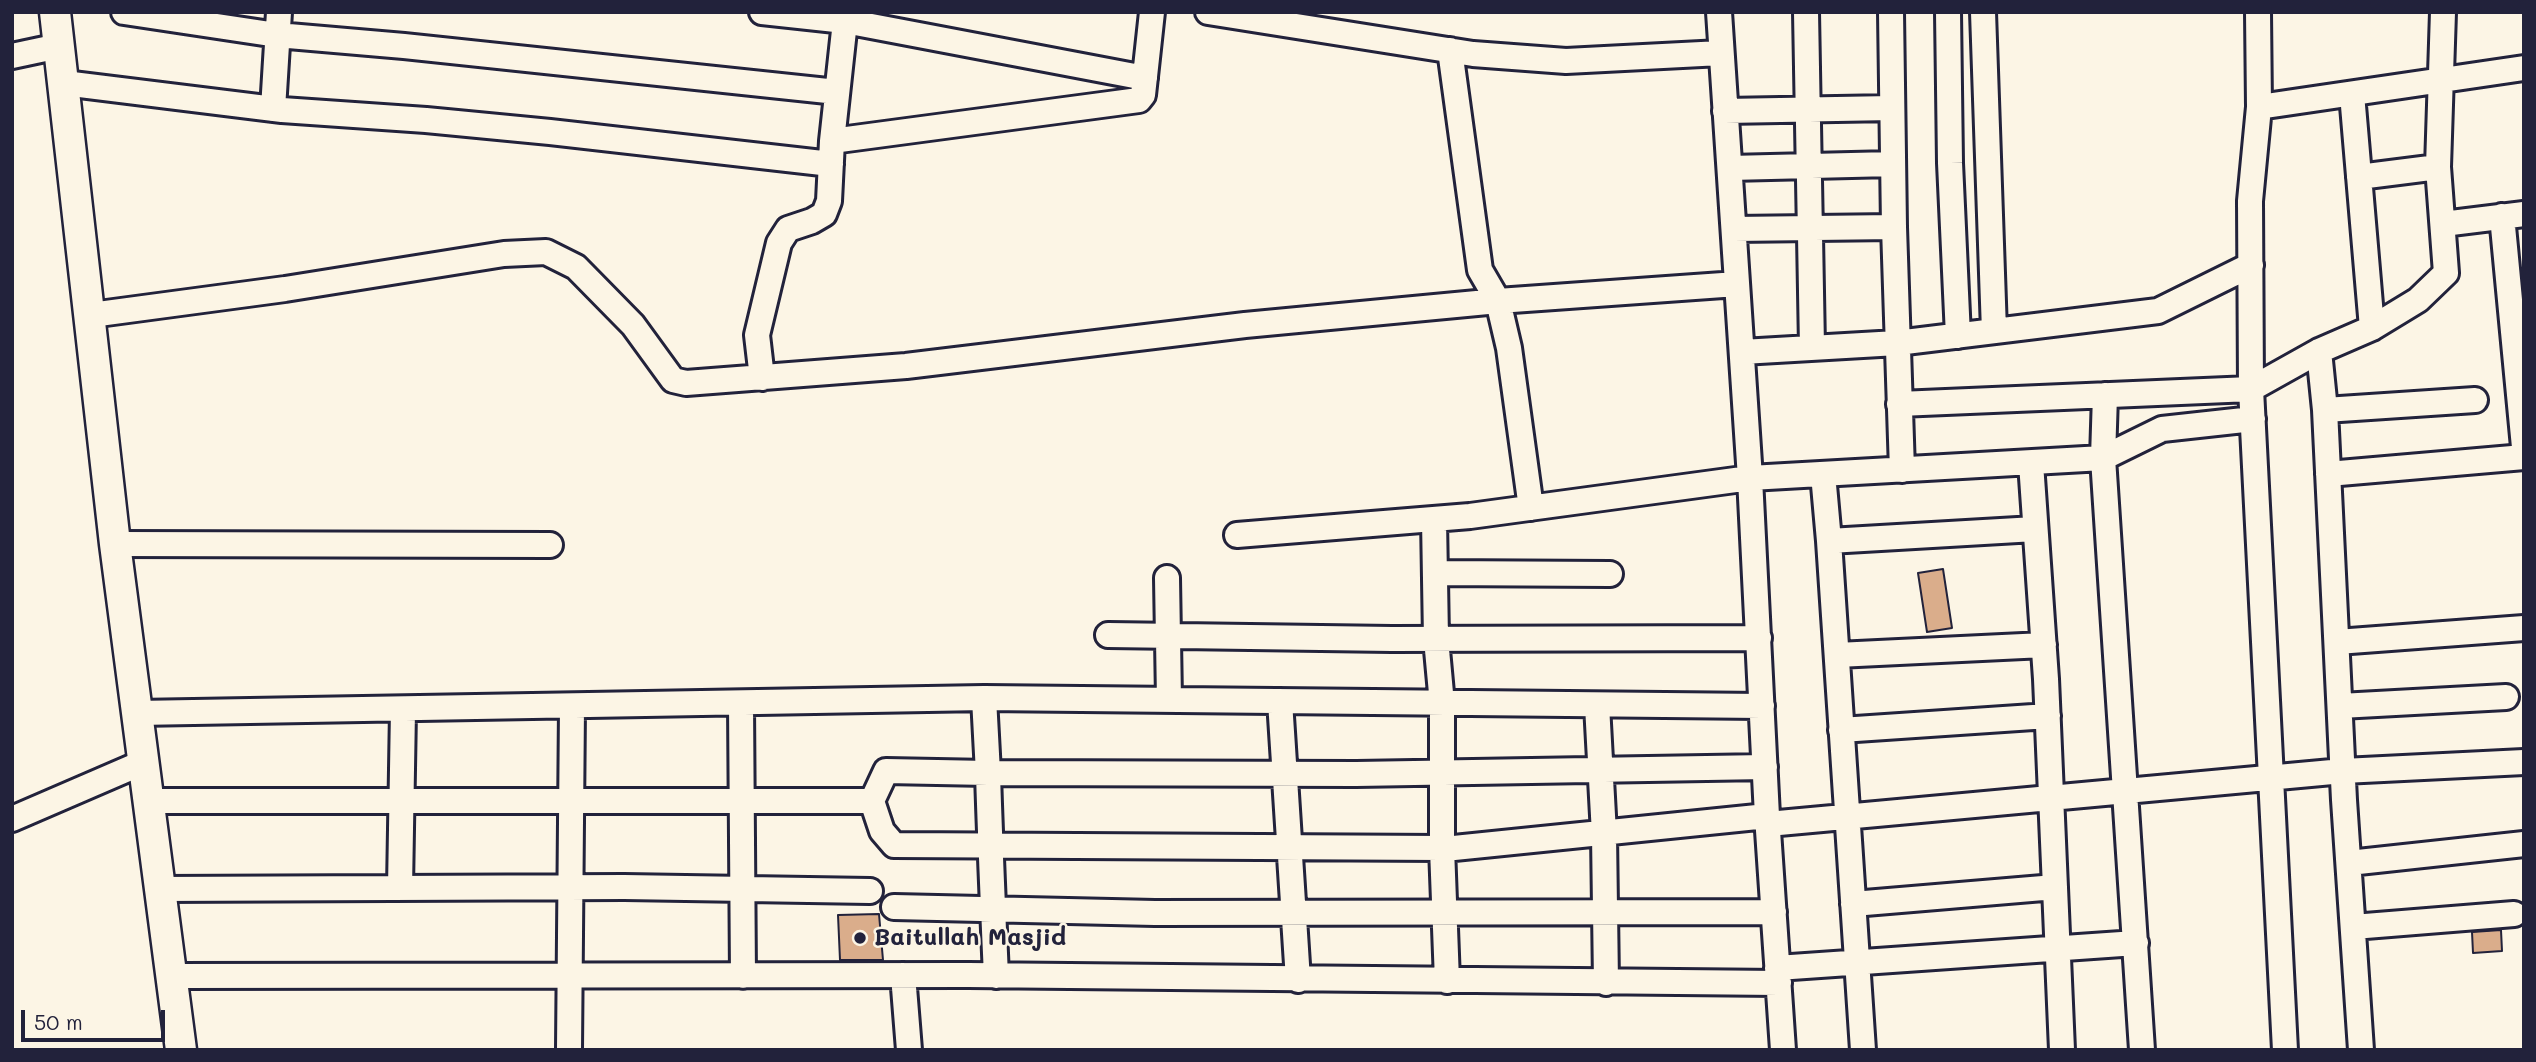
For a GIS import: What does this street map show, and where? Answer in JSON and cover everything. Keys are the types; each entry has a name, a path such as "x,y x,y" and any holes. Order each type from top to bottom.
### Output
{"main road":[{"path":"55,12 115,544 181,1050"}],"street":[{"path":"124,12 278,24 404,46 837,92"},
{"path":"762,12 846,17 1145,78"},
{"path":"64,83 273,109 831,153 1139,100 1143,95 1152,12"},
{"path":"1208,12 1450,50 1566,61 1721,53"},
{"path":"1719,12 1750,478 1783,1050"},
{"path":"1806,12 1812,347"},
{"path":"1891,12 1892,164 1902,470"},
{"path":"1948,12 1950,163 1958,335"},
{"path":"1983,12 1994,331"},
{"path":"2258,12 2259,107 2250,201 2251,388 2284,1050"},
{"path":"1899,404 2251,388 2319,351 2372,328 2418,300 2446,273 2438,167 2443,12"},
{"path":"762,378 757,335 779,243 788,229 824,214 829,201 831,153 846,17"},
{"path":"273,109 278,24"},
{"path":"12,56 59,46"},
{"path":"1450,50 1479,270 1498,301 1509,348 1531,508"},
{"path":"2259,107 2524,68"},
{"path":"2352,94 2372,328"},
{"path":"1725,111 1892,108"},
{"path":"1730,168 1892,164"},
{"path":"2359,177 2438,167"},
{"path":"2443,224 2513,215 2524,447"},
{"path":"1734,229 1894,227"},
{"path":"91,315 285,289 504,254 546,253 576,267 633,325 673,380 686,383 906,366 1245,325 1498,301 1737,284"},
{"path":"1742,352 1897,343 2158,311 2251,265"},
{"path":"2319,351 2325,410 2348,863 2361,1050"},
{"path":"2105,395 2103,458 2142,1050"},
{"path":"2325,410 2475,400"},
{"path":"1237,535 1434,519 1750,478 2103,458 2162,429 2253,419"},
{"path":"2328,474 2524,457"},
{"path":"2031,463 2048,716 2063,1050"},
{"path":"1823,474 1863,1050"},
{"path":"1434,519 1436,639 1442,704 1447,981"},
{"path":"1829,541 2035,529"},
{"path":"115,544 550,545"},
{"path":"1435,573 1611,574"},
{"path":"1167,578 1169,700"},
{"path":"2337,642 2524,628"},
{"path":"1108,635 1436,639 1759,638"},
{"path":"1836,655 2044,645"},
{"path":"2340,706 2506,696"},
{"path":"137,713 984,698 1762,706"},
{"path":"984,698 996,976"},
{"path":"1280,701 1297,980"},
{"path":"741,704 743,976"},
{"path":"1597,705 1604,834 1606,983"},
{"path":"569,1050 572,707"},
{"path":"400,888 404,710"},
{"path":"1841,730 2048,716"},
{"path":"12,819 144,762"},
{"path":"1765,767 1284,774 988,774 886,771 872,801 882,831 894,845 1443,848 1768,820 1847,817 2343,771 2524,762"},
{"path":"149,801 872,801"},
{"path":"2348,863 2524,844"},
{"path":"160,889 570,887 870,891"},
{"path":"1853,904 2055,887"},
{"path":"894,908 1155,913 1774,912"},
{"path":"2353,927 2514,914"},
{"path":"172,976 903,975 1606,983 1778,975 1857,963 2136,943"},
{"path":"903,975 908,1050"}],"building":[{"path":"1943,569 1952,628 1927,632 1918,573"},
{"name":"Baitullah Masjid","path":"879,914 883,960 840,960 838,915"},
{"path":"2501,930 2502,951 2473,953 2472,932"}],"place":[{"name":"Baitullah Masjid","path":"860,938"}]}
